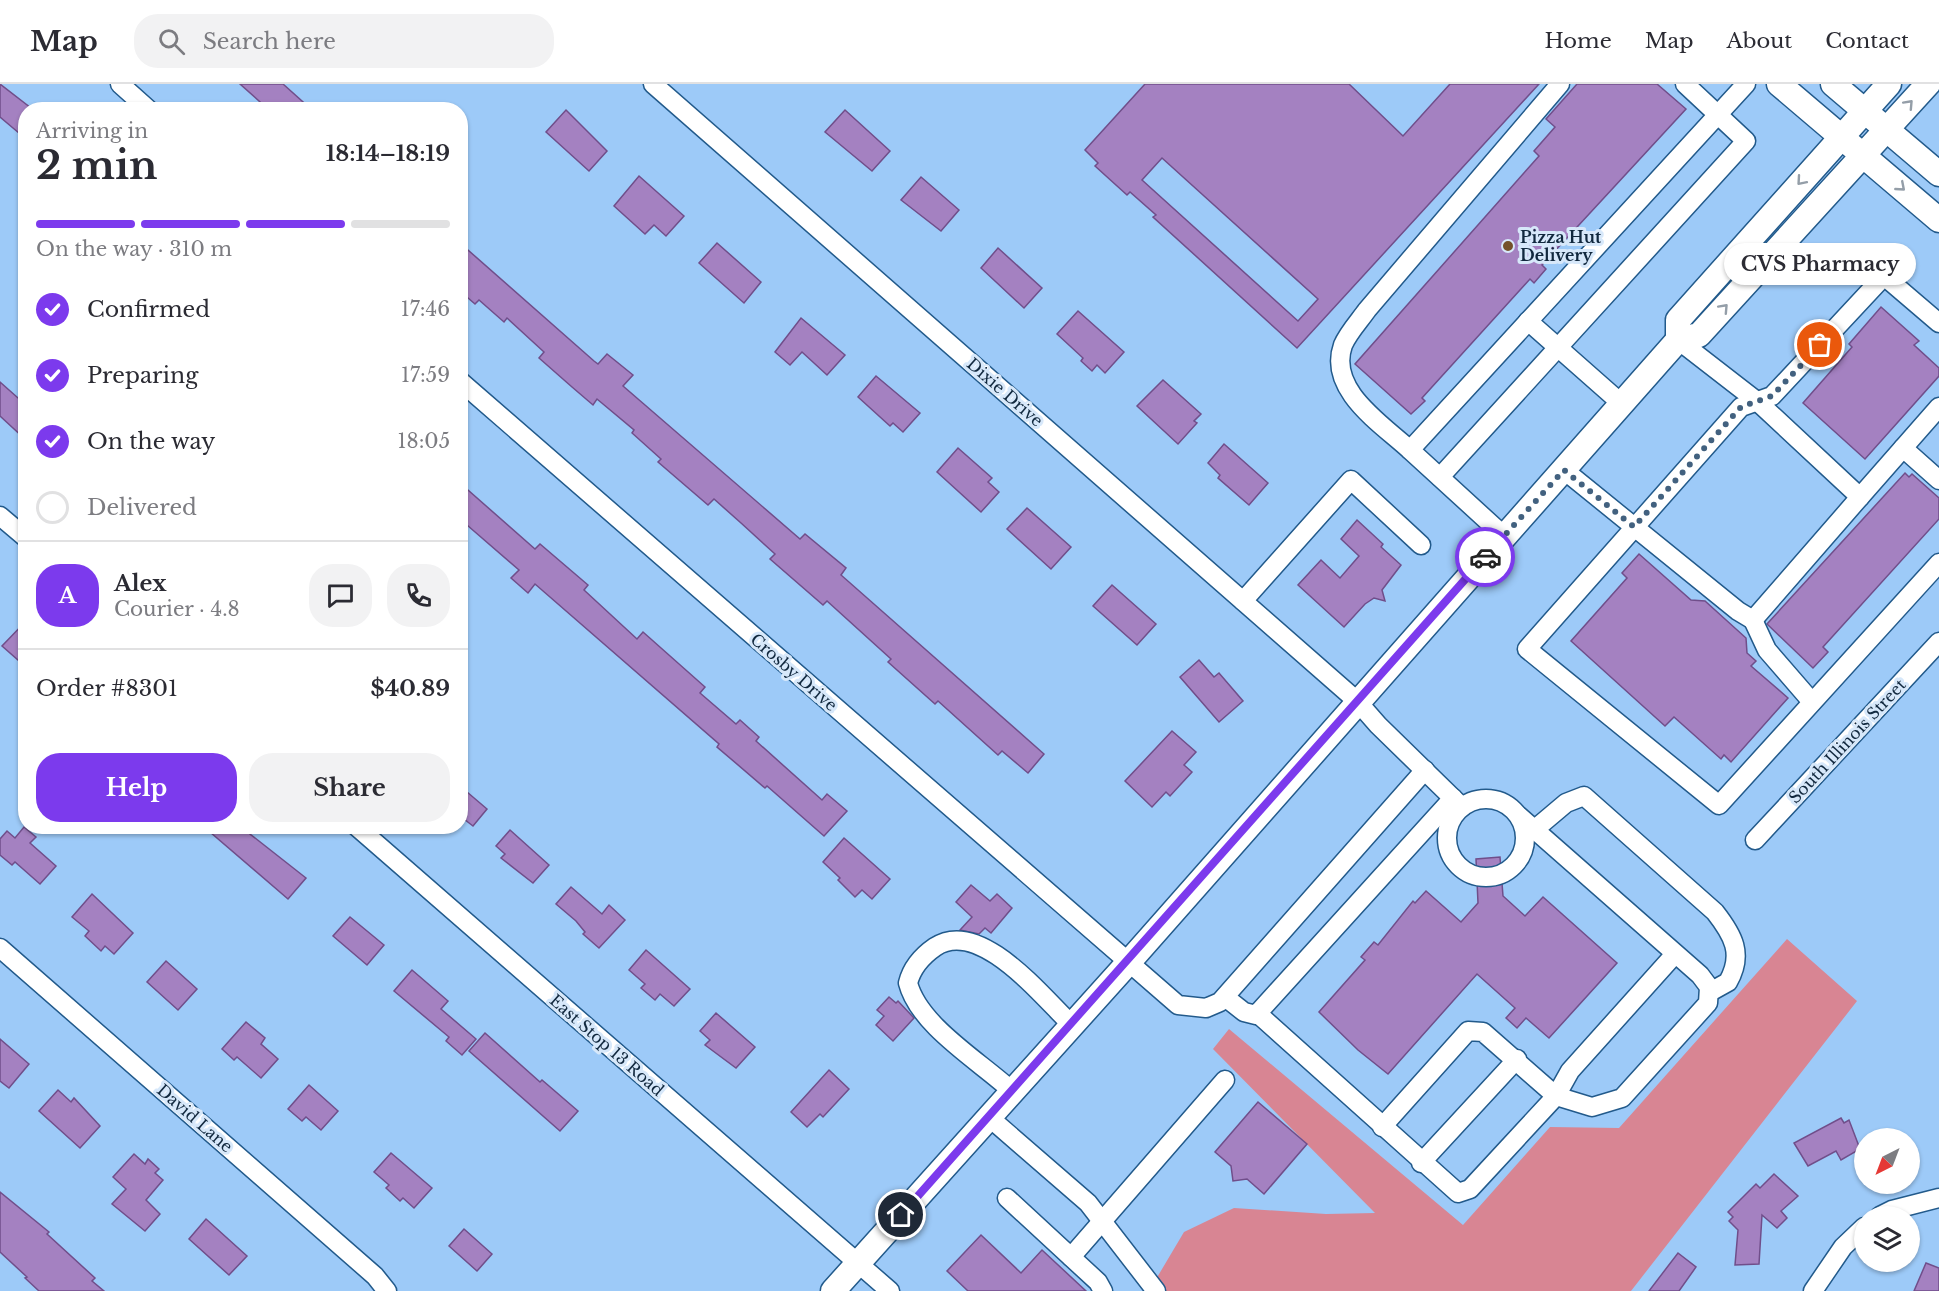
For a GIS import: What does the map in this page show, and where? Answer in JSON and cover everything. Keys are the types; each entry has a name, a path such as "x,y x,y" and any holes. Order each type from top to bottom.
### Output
{"main road":[{"path":"1779,84 1939,220"},
{"path":"1833,84 1939,174"},
{"path":"1678,340 1678,320 1839,137 1889,84"},
{"path":"833,1291 1128,963 1678,340 1699,335 1928,84"}],"street":[{"path":"120,84 140,102"},
{"name":"Dixie Drive","path":"653,84 1357,701 1378,725 1457,802"},
{"path":"1504,536 1353,399 1341,370 1343,345 1367,310 1560,84"},
{"path":"1440,477 1746,141 1685,84"},
{"path":"1410,450 1746,84"},
{"path":"1939,323 1884,276 1772,396 1741,407 1527,649 1719,805 1939,563"},
{"path":"1528,321 1622,404"},
{"path":"1678,340 1758,402 1860,497"},
{"name":"Crosby Drive","path":"468,388 1178,1005 1206,1008 1220,1002 1225,997"},
{"path":"1753,620 1939,407"},
{"path":"1903,448 1939,480"},
{"path":"1564,470 1738,611 1753,620 1767,650 1812,702"},
{"path":"1243,601 1351,480 1420,545"},
{"path":"0,516 18,531"},
{"name":"South Illinois Street","path":"1755,840 1939,642"},
{"path":"1425,771 1225,997 1244,1012 1257,1014 1452,1191 1464,1193 1556,1096 1570,1071 1675,954"},
{"path":"1534,830 1566,803 1584,796 1715,912 1731,933 1737,956 1728,982 1710,992"},
{"path":"1257,1014 1457,802 1486,799 1504,804 1519,816 1707,981 1710,992 1708,1003 1622,1098 1592,1107 1556,1096 1517,1059 1483,1032 1468,1030 1382,1127"},
{"path":"1457,802 1447,841 1457,864 1480,877 1493,877 1515,865 1522,854 1525,841 1524,828 1519,816"},
{"name":"East Stop 13 Road","path":"365,834 890,1291"},
{"path":"1013,1092 954,1042 918,1005 908,983 924,954 941,943 950,941 989,948 1072,1025"},
{"name":"David Lane","path":"0,948 375,1276 387,1291"},
{"path":"1421,1162 1517,1059"},
{"path":"1071,1257 1225,1080"},
{"path":"990,1118 1088,1203 1156,1291"},
{"path":"1008,1198 1098,1282 1103,1291"},
{"path":"1908,1206 1939,1198"},
{"path":"1813,1291 1843,1247 1854,1237"}],"shaded area":[{"path":"1787,939 1857,1001 1631,1291 1149,1291 1184,1232 1234,1208 1326,1214 1375,1213 1213,1049 1229,1029 1463,1225 1550,1127 1619,1128"}],"building":[{"path":"0,84 23,102 18,102 18,132 0,117"},
{"path":"240,84 283,84 303,102 260,102"},
{"path":"1145,84 1349,84 1403,136 1450,84 1539,84 1297,348 1153,217 1156,215 1130,192 1127,195 1095,166 1098,163 1085,150","holes":["1162,158 1318,299 1298,321 1142,180"]},
{"path":"1577,84 1657,84 1686,109 1542,265 1546,269 1534,283 1530,279 1422,398 1425,401 1411,414 1355,364 1539,156 1534,151 1555,127 1546,119"},
{"path":"566,110 607,151 589,171 546,132"},
{"path":"845,110 890,151 872,171 825,132"},
{"path":"639,176 684,216 666,236 654,225 645,234 614,206"},
{"path":"921,177 959,210 941,231 901,200"},
{"path":"717,243 761,282 744,303 699,263"},
{"path":"998,248 1042,288 1024,308 981,268"},
{"path":"468,250 594,361 598,364 607,354 633,375 623,386 800,539 805,534 846,568 841,575 1044,754 1028,773 1002,751 998,755 938,701 935,704 888,662 891,659 827,601 823,605 770,559 775,554 714,499 708,505 658,462 661,459 632,433 634,430 597,399 593,405 539,358 544,352 507,318 504,322 479,300 475,304 468,298"},
{"path":"1881,307 1919,341 1914,345 1939,368 1939,376 1865,459 1803,403 1852,347 1849,344"},
{"path":"1078,311 1124,352 1105,373 1097,365 1092,371 1081,361 1083,358 1057,334"},
{"path":"801,318 845,355 827,375 802,352 790,365 775,352"},
{"path":"876,376 920,413 903,432 893,423 890,426 858,397"},
{"path":"1163,380 1201,414 1194,421 1197,423 1178,444 1137,406"},
{"path":"0,382 18,398 18,433 0,416"},
{"path":"1224,444 1268,483 1249,505 1218,478 1220,475 1208,463"},
{"path":"958,448 992,478 988,482 999,492 981,512 937,472"},
{"path":"1905,473 1909,477 1912,474 1939,498 1939,519 1823,647 1828,652 1813,668 1767,624"},
{"path":"468,490 535,549 540,544 588,585 584,590 637,639 643,632 705,687 700,693 736,724 740,720 759,737 756,741 822,800 827,794 847,811 824,836 767,786 765,788 717,747 719,744 535,584 528,593 511,578 519,570 468,526"},
{"path":"1027,508 1071,547 1051,569 1007,529"},
{"path":"1357,520 1383,544 1381,547 1401,565 1382,590 1385,601 1374,598 1365,604 1344,627 1298,585 1321,560 1340,578 1359,556 1341,539"},
{"path":"1639,554 1691,600 1705,601 1746,638 1747,653 1756,661 1751,666 1788,698 1731,762 1724,755 1721,759 1674,717 1665,726 1571,641 1627,578 1622,573"},
{"path":"1112,585 1156,624 1137,645 1093,606"},
{"path":"18,629 18,660 2,646"},
{"path":"1199,660 1214,677 1219,673 1243,701 1219,722 1180,677"},
{"path":"1172,731 1196,752 1184,765 1192,772 1170,796 1166,792 1152,807 1125,781"},
{"path":"468,793 487,809 473,826 468,822"},
{"path":"510,830 549,865 533,883 501,858 505,854 496,846"},
{"path":"7,831 15,838 18,834 32,834 36,837 30,843 56,866 40,884 15,862 12,865 0,855 0,839"},
{"path":"212,834 250,834 306,878 288,899"},
{"path":"844,838 890,879 872,899 862,890 855,897 823,862"},
{"path":"1500,857 1503,896 1525,916 1543,897 1617,963 1549,1038 1526,1018 1517,1028 1506,1018 1515,1008 1477,974 1388,1074 1358,1050 1319,1012 1365,960 1361,957 1374,942 1378,945 1413,901 1415,903 1426,891 1461,922 1478,903 1476,859"},
{"path":"971,885 990,901 997,894 1012,908 991,933 985,928 979,934 960,930 972,917 956,902"},
{"path":"571,887 602,914 609,905 625,920 599,948 583,934 585,932 576,921 556,904"},
{"path":"92,894 133,933 114,954 105,946 101,951 85,936 89,931 72,917"},
{"path":"350,917 384,945 367,965 333,936"},
{"path":"646,950 690,989 674,1006 660,994 655,1000 641,988 645,984 629,970"},
{"path":"166,961 197,989 178,1010 147,982"},
{"path":"412,970 448,1001 441,1009 476,1039 462,1055 446,1041 449,1037 394,991"},
{"path":"889,997 896,1003 898,1001 914,1018 893,1041 876,1025 884,1016 877,1010"},
{"path":"716,1013 755,1047 736,1068 705,1045 710,1040 700,1031"},
{"path":"246,1022 265,1038 261,1044 278,1059 261,1078 237,1057 234,1060 222,1049"},
{"path":"485,1033 540,1082 542,1080 578,1111 560,1131 469,1051"},
{"path":"0,1039 29,1064 9,1088 0,1081"},
{"path":"829,1070 849,1089 823,1117 820,1114 807,1127 791,1112"},
{"path":"309,1085 338,1111 321,1130 306,1117 302,1121 288,1109"},
{"path":"58,1090 71,1102 74,1098 100,1126 80,1148 39,1111"},
{"path":"1258,1102 1307,1144 1264,1194 1247,1179 1233,1181 1231,1166 1215,1152"},
{"path":"1841,1118 1844,1123 1849,1120 1854,1133 1854,1152 1841,1160 1836,1151 1808,1166 1794,1143"},
{"path":"391,1153 432,1188 414,1208 403,1198 400,1201 386,1188 389,1185 374,1172"},
{"path":"134,1154 145,1164 148,1159 159,1169 155,1173 163,1180 146,1200 160,1214 145,1231 112,1204 126,1189 113,1177"},
{"path":"1774,1174 1798,1196 1781,1211 1787,1218 1777,1228 1762,1215 1759,1264 1735,1265 1738,1230 1729,1221 1733,1217 1728,1212 1756,1184 1760,1188"},
{"path":"0,1192 49,1232 47,1234 95,1278 92,1281 104,1291 39,1291 25,1278 27,1277 0,1252"},
{"path":"206,1219 247,1256 229,1275 189,1239"},
{"path":"464,1229 492,1254 477,1271 449,1246"},
{"path":"981,1235 1021,1273 1042,1250 1086,1291 968,1291 947,1271"},
{"path":"1678,1253 1696,1267 1679,1291 1649,1291"},
{"path":"1926,1263 1939,1268 1939,1291 1914,1291"}],"way so far":[{"path":"1485,557 1564,470 1634,527 1741,407 1772,396 1820,345"}],"place":[{"name":"Pizza Hut Delivery","path":"1508,246"},
{"name":"CVS Pharmacy","path":"1820,345"}],"route":[{"path":"901,1215 1128,963 1485,557"}]}
